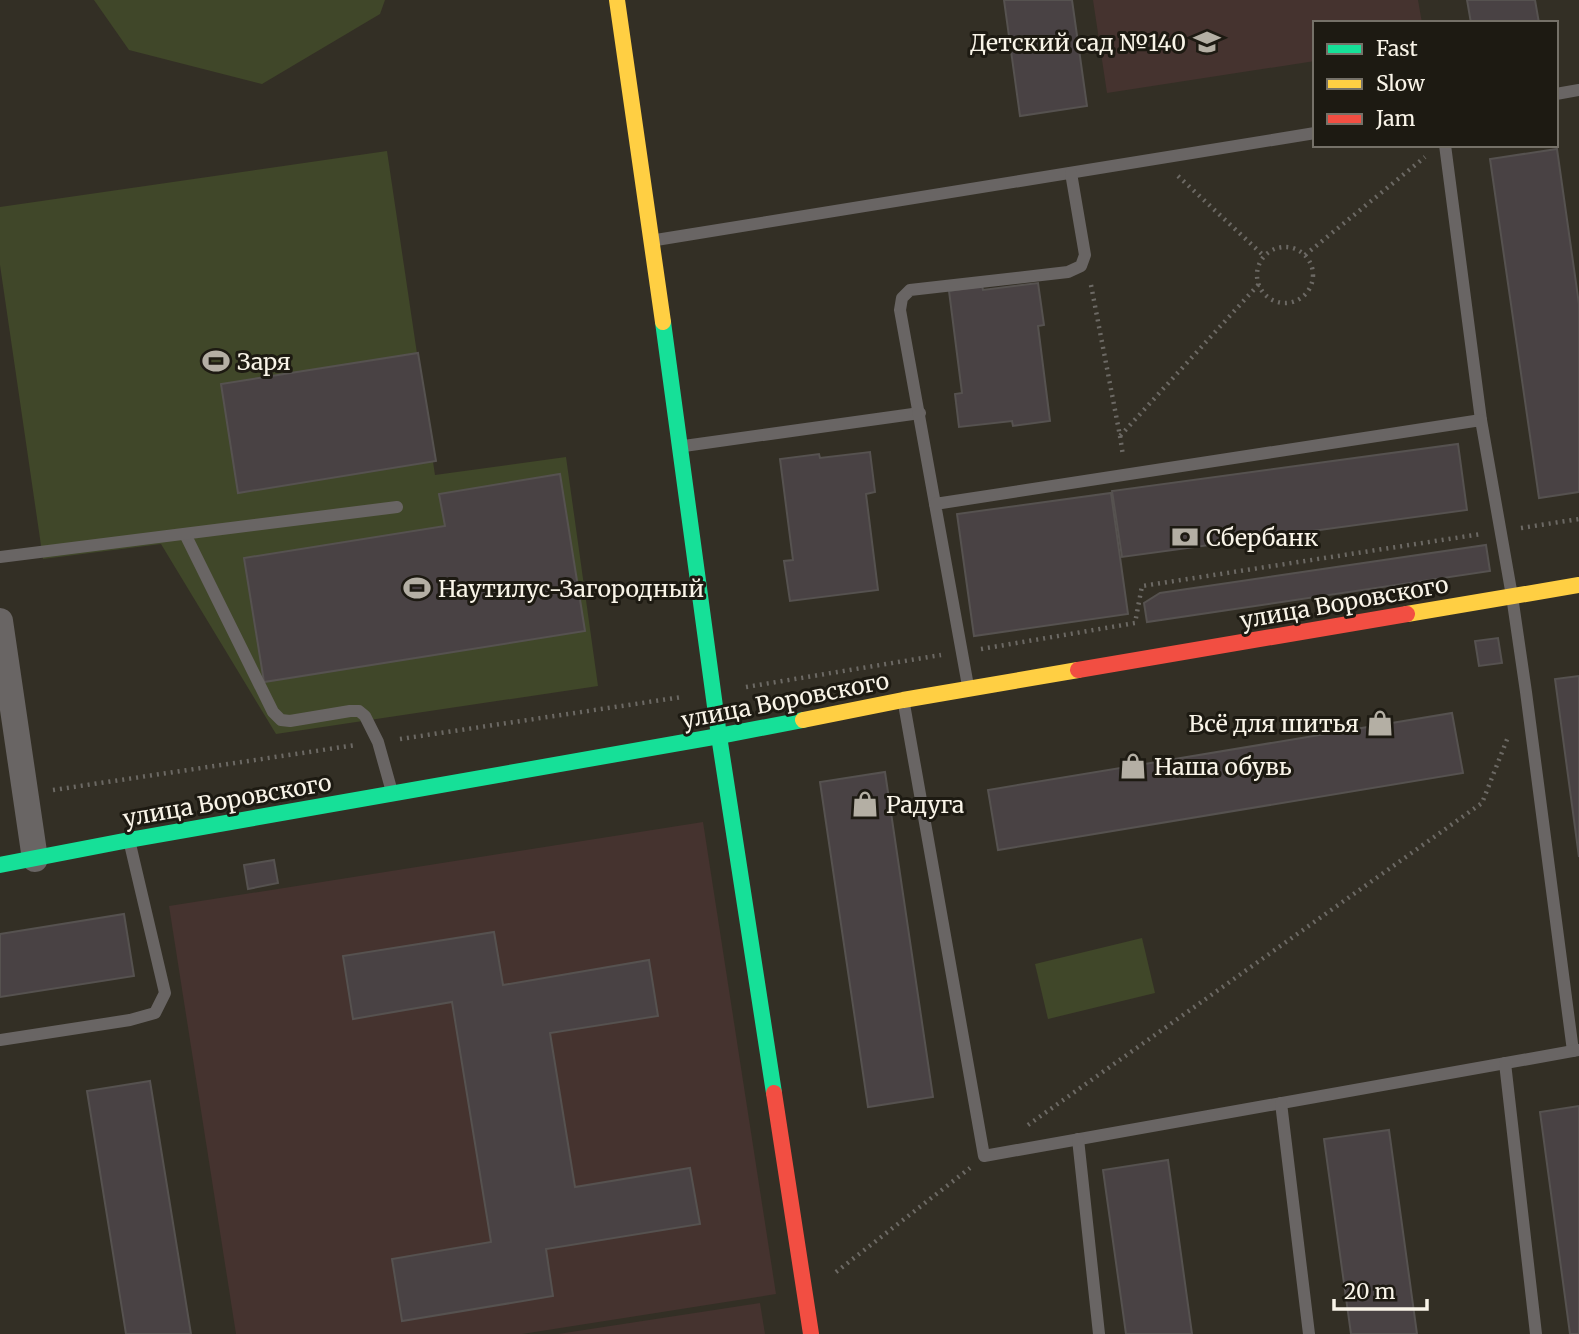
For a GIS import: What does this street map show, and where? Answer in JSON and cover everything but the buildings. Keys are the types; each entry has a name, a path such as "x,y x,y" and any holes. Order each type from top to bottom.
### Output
{"street":[{"path":"617,0 719,736 811,1334"},
{"name":"улица Воровского","path":"0,865 719,736 903,700 1579,585"},
{"path":"0,621 35,859"}],"lane":[{"path":"1558,94 1579,90"},
{"path":"652,240 1313,133"},
{"path":"903,700 984,1156 1576,1050 1512,596 1481,420 1445,147"},
{"path":"969,689 900,310 902,298 910,290 1068,272 1081,266 1085,255 1071,173"},
{"path":"680,446 920,413"},
{"path":"935,504 1481,420"},
{"path":"0,557 397,508"},
{"path":"185,534 273,712 281,720 290,721 359,711 365,716 378,742 393,793"},
{"path":"0,1040 130,1020 155,1013 165,993 129,840"},
{"path":"1505,1063 1536,1334"},
{"path":"1281,1103 1309,1334"},
{"path":"1078,1139 1099,1334"}],"path":[{"path":"1305,255 1429,154"},
{"path":"1159,158 1264,256"},
{"path":"1277,248 1292,248 1305,255 1312,267 1313,281 1306,294 1294,302 1280,303 1266,296 1259,284 1258,269 1264,256 1277,248"},
{"path":"1085,255 1120,436 1259,284"},
{"path":"26,794 713,692 1135,623 1142,586 1579,519"},
{"path":"805,1297 984,1156 1482,803 1526,692"}],"shaded area":[{"name":"Детский сад №140","path":"1093,0 1418,0 1422,21 1313,21 1313,61 1107,93"},
{"path":"703,822 776,1294 522,1334 236,1334 169,906"},
{"path":"760,1303 765,1334 558,1334"}],"green space":[{"path":"94,0 385,0 380,14 262,84 129,50"},
{"name":"Заря","path":"387,151 435,475 566,457 598,686 276,734 161,544 43,559 0,265 0,207"},
{"path":"1142,938 1155,993 1048,1019 1035,964"}],"traffic: fast":[{"path":"663,322 719,736 774,1093"},
{"path":"0,865 803,720"}],"traffic: slow":[{"path":"617,0 663,322"},
{"path":"1407,614 1579,585"},
{"path":"803,720 1078,670"}],"traffic: jam":[{"path":"1078,670 1407,614"},
{"path":"774,1093 811,1334"}],"place":[{"name":"Детский сад №140","path":"1207,42"},
{"name":"Заря","path":"216,361"},
{"name":"Сбербанк","path":"1185,537"},
{"name":"Наутилус-Загородный","path":"417,588"},
{"name":"Всё для шитья","path":"1380,723"},
{"name":"Наша обувь","path":"1133,766"},
{"name":"Радуга","path":"865,804"}]}
